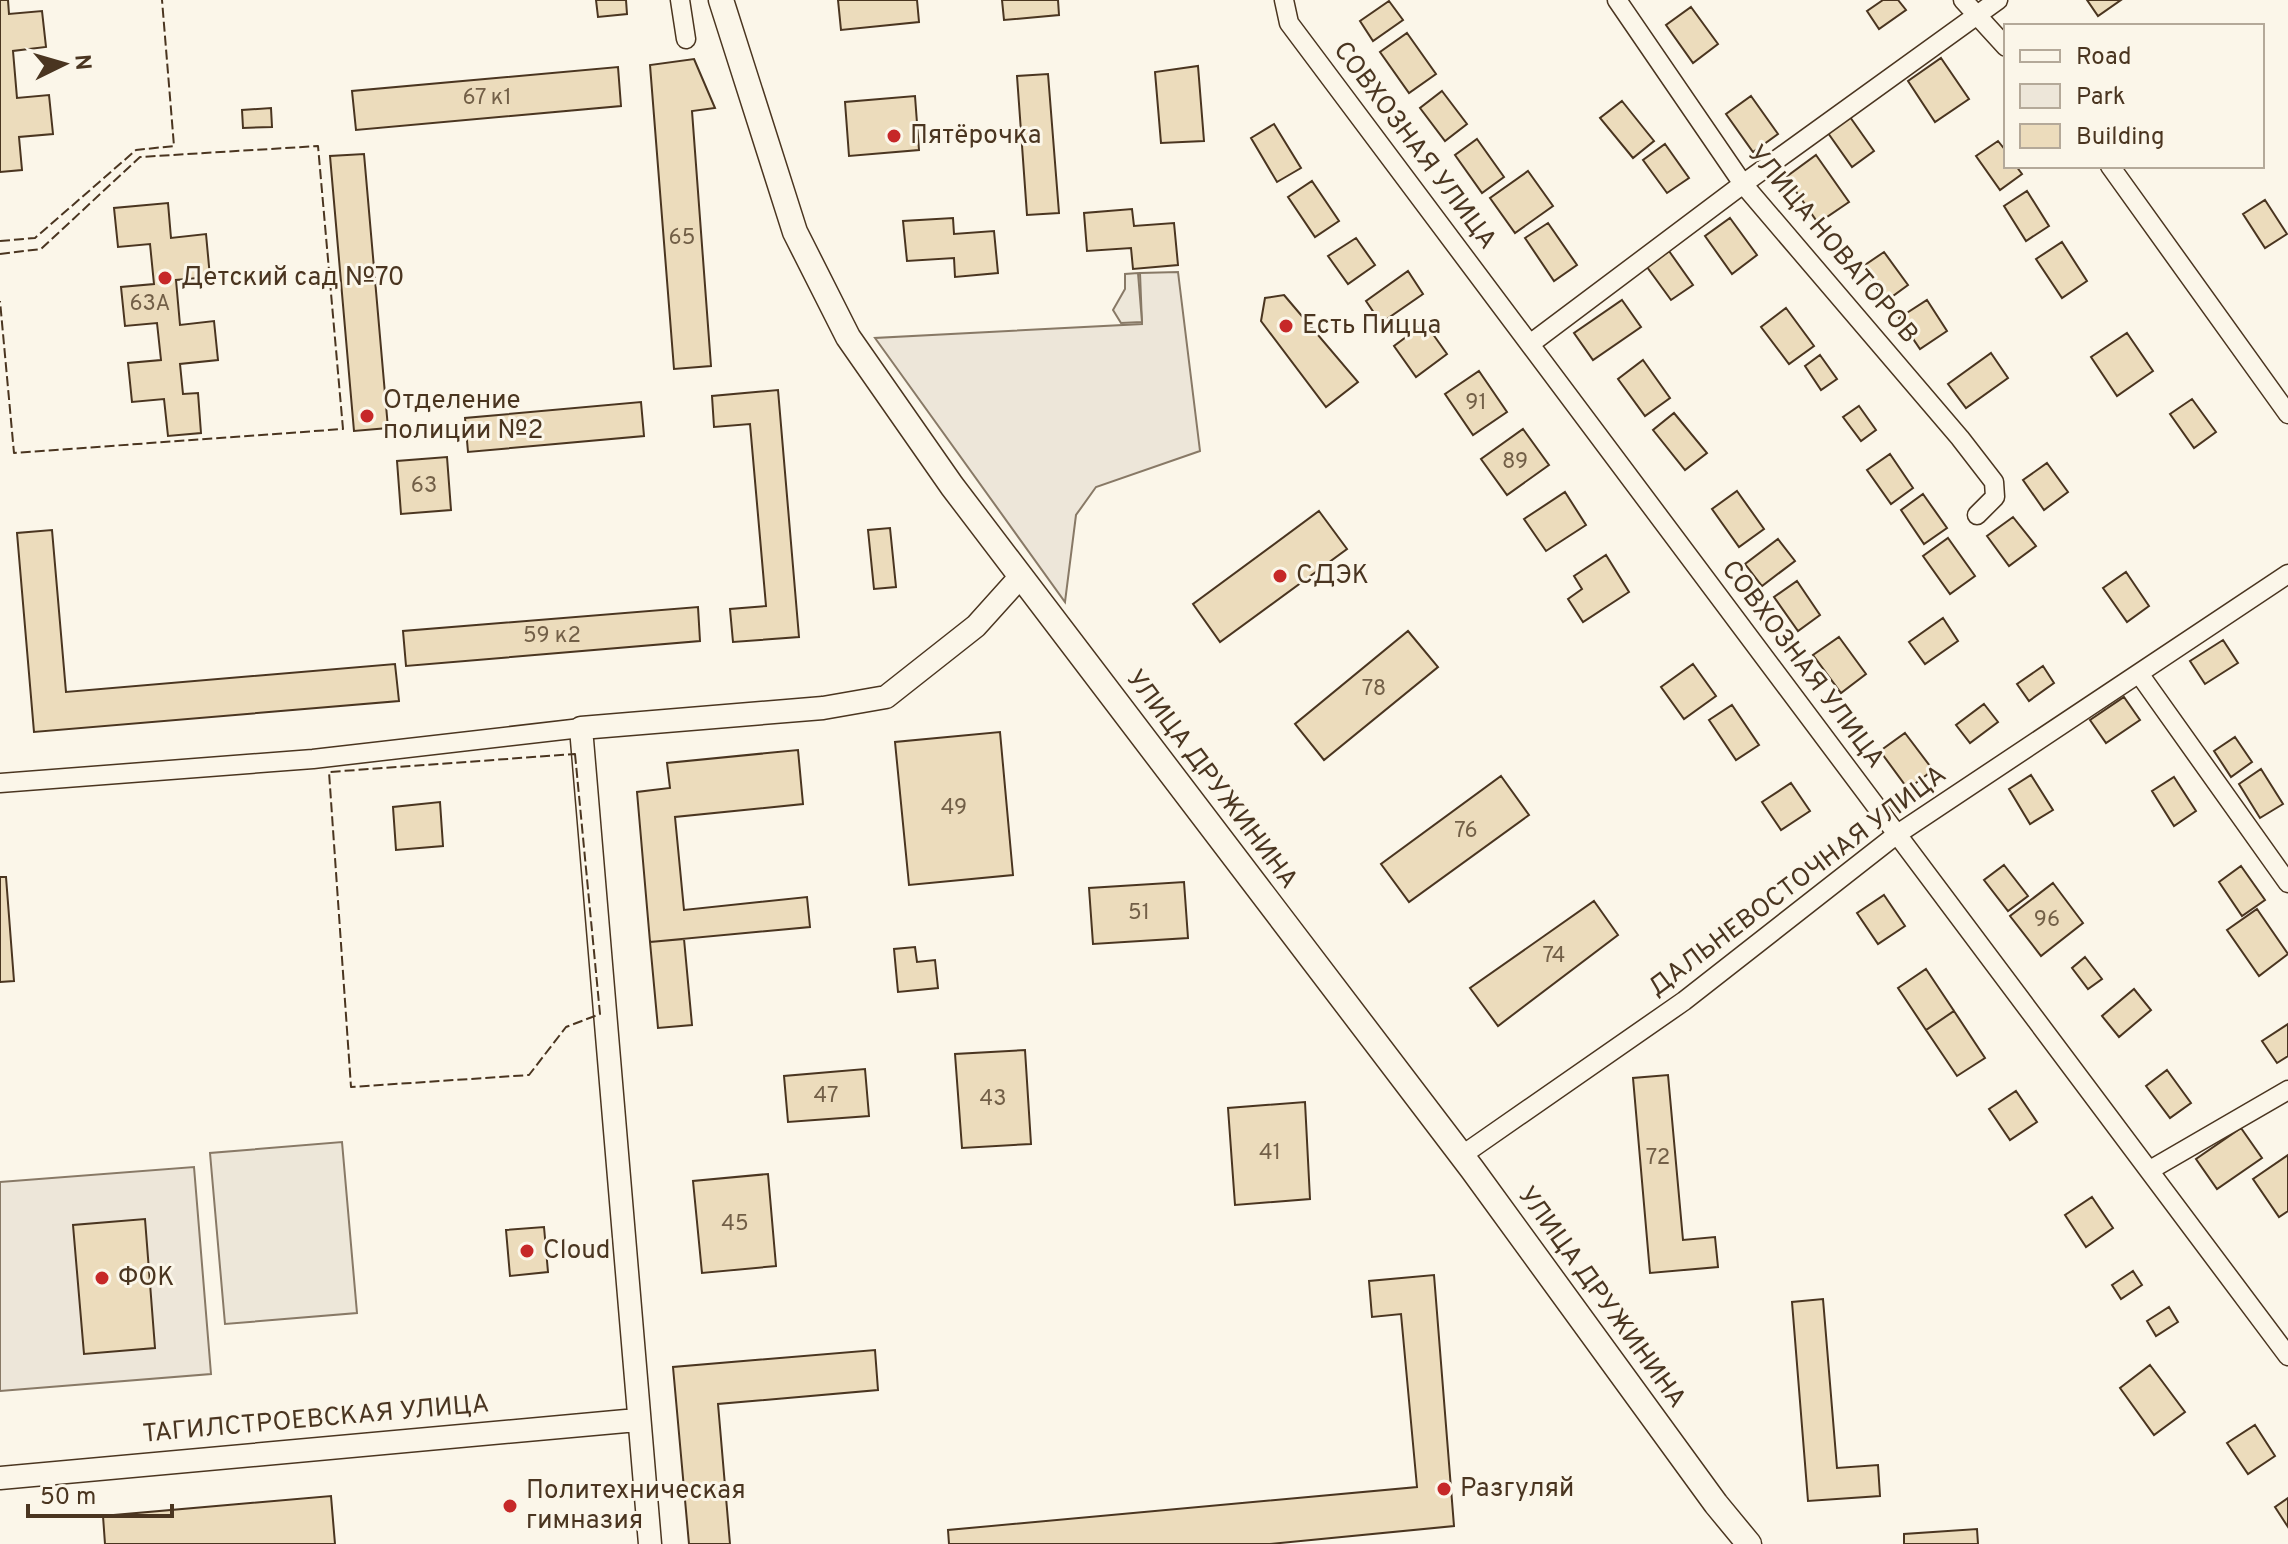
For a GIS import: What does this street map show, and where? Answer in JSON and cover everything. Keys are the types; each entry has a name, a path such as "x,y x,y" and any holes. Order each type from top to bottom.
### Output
{"main road":[{"name":"УЛИЦА ДРУЖИНИНА","path":"721,0 778,186 823,290 848,337 1020,577 1461,1156 1716,1504 1749,1544"}],"street":[{"path":"680,0 686,39"},
{"name":"СОВХОЗНАЯ УЛИЦА","path":"1284,0 1289,23 2288,1356"},
{"name":"УЛИЦА НОВАТОРОВ","path":"1617,0 1743,184 1994,482 1995,497 1977,515"},
{"path":"1963,0 1975,17 2004,45"},
{"path":"1530,344 1743,184 1998,0"},
{"path":"2111,168 2288,414"},
{"name":"ДАЛЬНЕВОСТОЧНАЯ УЛИЦА","path":"1461,1156 1684,1001 1896,835 2288,574"},
{"path":"0,783 313,759 581,728 823,708 886,697 976,626 1020,577"},
{"path":"2140,675 2288,883"},
{"path":"581,728 637,1420 650,1544"},
{"path":"2150,1170 2288,1090"},
{"name":"ТАГИЛСТРОЕВСКАЯ УЛИЦА","path":"0,1478 637,1420"}],"green space":[{"path":"1178,272 1200,451 1096,487 1076,515 1065,602 875,338 1142,324 1140,273"},
{"name":"ФОК","path":"194,1167 211,1374 0,1391 0,1182"}],"shaded area":[{"path":"1138,273 1142,322 1121,323 1113,310 1125,289 1125,274"},
{"path":"342,1142 357,1313 225,1324 210,1153"}],"building":[{"path":"0,0 8,0 9,14 42,11 46,47 13,51 17,98 49,95 53,134 19,137 22,170 0,172"},
{"path":"596,0 626,0 627,14 598,17"},
{"path":"838,0 917,0 919,22 841,30"},
{"path":"1002,0 1058,0 1059,15 1004,20"},
{"path":"1883,0 1898,0 1906,10 1879,29 1867,11"},
{"path":"2087,0 2121,0 2098,16"},
{"path":"1389,1 1403,20 1373,41 1360,21"},
{"path":"1691,7 1718,44 1693,63 1666,25"},
{"path":"1407,33 1436,74 1409,93 1380,52"},
{"path":"1941,58 1969,99 1935,122 1908,81"},
{"path":"694,59 715,108 692,111 711,366 674,369 650,65"},
{"path":"1198,66 1204,141 1161,143 1155,72"},
{"path":"618,67 621,106 356,130 352,91"},
{"path":"1048,74 1059,213 1027,215 1017,76"},
{"path":"1442,91 1467,124 1445,141 1420,108"},
{"path":"915,96 919,150 849,156 845,102"},
{"path":"1751,96 1778,134 1753,152 1726,114"},
{"path":"1622,101 1654,141 1633,158 1600,118"},
{"path":"271,108 272,127 243,128 242,110"},
{"path":"1850,117 1874,151 1852,167 1828,133"},
{"path":"1274,124 1301,168 1277,182 1251,138"},
{"path":"1477,139 1504,177 1482,193 1455,155"},
{"path":"1998,141 2004,148 2004,168 2018,168 2022,174 2000,190 1976,156"},
{"path":"1665,144 1689,178 1667,193 1643,160"},
{"path":"364,154 388,428 354,431 330,156"},
{"path":"1816,155 1849,202 1818,223 1786,177"},
{"path":"1528,171 1553,206 1515,233 1490,198"},
{"path":"1312,181 1339,221 1315,237 1288,197"},
{"path":"2027,191 2049,226 2026,241 2004,206"},
{"path":"2265,200 2287,234 2265,248 2243,214"},
{"path":"168,203 171,238 206,234 210,277 176,280 180,325 214,321 218,360 180,364 183,394 198,393 201,433 168,436 164,399 132,402 128,363 161,360 157,323 125,326 121,287 154,284 150,244 118,247 114,208"},
{"path":"1132,209 1134,226 1174,223 1178,265 1133,269 1131,248 1087,251 1084,213"},
{"path":"953,218 954,234 994,231 998,273 955,277 954,258 907,261 903,221"},
{"path":"1730,218 1757,255 1732,274 1705,236"},
{"path":"1548,223 1577,265 1554,281 1525,238"},
{"path":"1356,238 1375,265 1348,284 1328,256"},
{"path":"2062,242 2087,281 2062,298 2036,259"},
{"path":"1669,251 1693,285 1671,300 1647,267"},
{"path":"1884,252 1908,285 1886,301 1862,267"},
{"path":"1408,271 1423,294 1381,323 1366,301"},
{"path":"1284,295 1358,382 1326,407 1261,321 1265,298"},
{"path":"1622,300 1641,327 1593,360 1574,333"},
{"path":"1927,300 1947,331 1920,349 1899,318"},
{"path":"1786,308 1814,346 1789,364 1761,327"},
{"path":"1425,323 1447,354 1416,377 1394,346"},
{"path":"2127,333 2153,371 2117,396 2091,357"},
{"path":"1991,353 2008,378 1966,408 1948,384"},
{"path":"1820,355 1837,379 1821,390 1805,366"},
{"path":"1643,360 1670,398 1645,416 1618,379"},
{"path":"1479,371 1507,412 1473,435 1445,394"},
{"path":"778,390 799,637 733,642 730,609 766,606 750,424 714,427 712,396"},
{"path":"2192,399 2216,432 2194,448 2170,414"},
{"path":"641,402 644,436 468,452 465,418"},
{"path":"1859,406 1876,430 1861,441 1843,417"},
{"path":"1674,413 1707,453 1685,470 1653,430"},
{"path":"1523,429 1549,465 1507,495 1481,459"},
{"path":"1890,454 1913,488 1891,504 1867,470"},
{"path":"447,457 451,510 401,514 397,461"},
{"path":"2047,463 2068,492 2044,510 2023,480"},
{"path":"1737,491 1764,529 1739,547 1712,509"},
{"path":"1565,492 1586,525 1546,551 1524,519"},
{"path":"1923,494 1947,528 1924,544 1901,510"},
{"path":"1319,511 1347,549 1220,642 1193,604"},
{"path":"2013,517 2036,546 2009,566 1987,536"},
{"path":"890,528 896,587 874,589 868,530"},
{"path":"52,530 66,692 395,664 399,701 34,732 17,533"},
{"path":"1948,538 1975,576 1950,594 1923,556"},
{"path":"1778,539 1795,561 1762,586 1745,564"},
{"path":"1606,555 1629,592 1583,622 1568,599 1582,589 1574,576"},
{"path":"2126,572 2149,606 2127,622 2103,588"},
{"path":"1797,581 1820,615 1798,631 1774,597"},
{"path":"698,607 700,641 406,666 403,631"},
{"path":"1943,618 1958,641 1925,664 1909,642"},
{"path":"1408,631 1438,667 1324,760 1295,724"},
{"path":"1839,637 1866,674 1841,693 1813,655"},
{"path":"2223,640 2238,663 2205,684 2190,661"},
{"path":"1693,664 1716,696 1684,719 1661,687"},
{"path":"2043,666 2054,683 2029,701 2017,684"},
{"path":"2124,697 2140,720 2106,743 2090,720"},
{"path":"1984,704 1998,722 1970,743 1956,725"},
{"path":"1732,705 1759,745 1736,760 1709,720"},
{"path":"1000,732 1013,875 909,885 895,742"},
{"path":"1905,733 1933,770 1908,789 1880,751"},
{"path":"2235,737 2252,762 2231,777 2214,751"},
{"path":"798,750 803,804 675,817 684,910 807,897 810,927 650,942 637,792 670,788 667,763"},
{"path":"2261,769 2283,804 2260,818 2239,784"},
{"path":"2031,775 2053,810 2030,824 2009,789"},
{"path":"1501,776 1529,815 1409,902 1381,864"},
{"path":"2174,777 2196,811 2174,826 2152,791"},
{"path":"1791,783 1810,811 1781,830 1762,802"},
{"path":"440,802 443,846 396,850 393,807"},
{"path":"2004,865 2028,896 2008,911 1984,880"},
{"path":"2241,866 2265,900 2242,916 2219,882"},
{"path":"0,877 6,877 14,981 0,982"},
{"path":"1184,882 1188,938 1093,944 1089,888"},
{"path":"2053,883 2083,923 2041,956 2010,916"},
{"path":"1884,895 1905,926 1878,944 1857,913"},
{"path":"1594,901 1618,935 1498,1026 1470,988"},
{"path":"2257,909 2288,954 2259,976 2227,930"},
{"path":"684,939 692,1025 658,1028 650,942"},
{"path":"915,947 917,962 935,960 938,988 898,992 894,949"},
{"path":"2085,957 2102,979 2088,989 2072,968"},
{"path":"1926,969 1954,1011 1926,1030 1898,988"},
{"path":"2134,989 2151,1010 2119,1037 2102,1016"},
{"path":"1954,1011 1985,1058 1957,1076 1926,1030"},
{"path":"2288,1024 2288,1056 2277,1063 2262,1041"},
{"path":"1025,1050 1031,1144 962,1148 955,1054"},
{"path":"865,1069 869,1116 788,1122 784,1076"},
{"path":"2167,1070 2191,1103 2170,1118 2146,1086"},
{"path":"1668,1075 1683,1240 1715,1237 1718,1267 1650,1273 1633,1078"},
{"path":"2016,1091 2037,1122 2010,1140 1989,1109"},
{"path":"1305,1102 1310,1199 1235,1205 1228,1108"},
{"path":"2241,1128 2262,1158 2217,1189 2196,1159"},
{"path":"2288,1155 2288,1211 2279,1217 2253,1179"},
{"path":"768,1174 776,1266 702,1273 693,1181"},
{"path":"2092,1197 2113,1228 2086,1247 2065,1215"},
{"path":"145,1219 155,1348 84,1354 73,1225"},
{"name":"Cloud","path":"544,1227 548,1272 510,1276 506,1230"},
{"path":"2133,1271 2142,1285 2121,1299 2112,1285"},
{"path":"1434,1275 1454,1526 1270,1544 949,1544 948,1530 1417,1487 1401,1314 1372,1317 1369,1281"},
{"path":"1823,1299 1837,1468 1878,1465 1880,1496 1808,1501 1792,1302"},
{"path":"2169,1307 2178,1322 2156,1336 2147,1321"},
{"path":"875,1350 878,1390 718,1404 730,1544 689,1544 673,1367"},
{"path":"2150,1365 2185,1412 2154,1435 2120,1388"},
{"path":"2255,1425 2275,1456 2248,1474 2227,1443"},
{"path":"331,1496 335,1544 105,1544 103,1516"},
{"path":"2288,1498 2288,1527 2275,1507"},
{"path":"1977,1529 1978,1544 1904,1544 1904,1534"}],"fence":[{"path":"0,241 35,238 136,150 174,146 162,0"},
{"path":"0,254 41,249 140,157 318,146 343,429 14,453 0,301"},
{"path":"575,754 600,1014 566,1027 529,1075 351,1087 329,772 575,754"}],"place":[{"name":"Пятёрочка","path":"894,136"},
{"name":"Детский сад №70","path":"165,278"},
{"name":"Есть Пицца","path":"1286,326"},
{"name":"Отделение полиции №2","path":"367,416"},
{"name":"СДЭК","path":"1280,576"},
{"name":"Cloud","path":"527,1251"},
{"name":"ФОК","path":"102,1278"},
{"name":"Разгуляй","path":"1444,1489"},
{"name":"Политехническая гимназия","path":"510,1506"}]}
